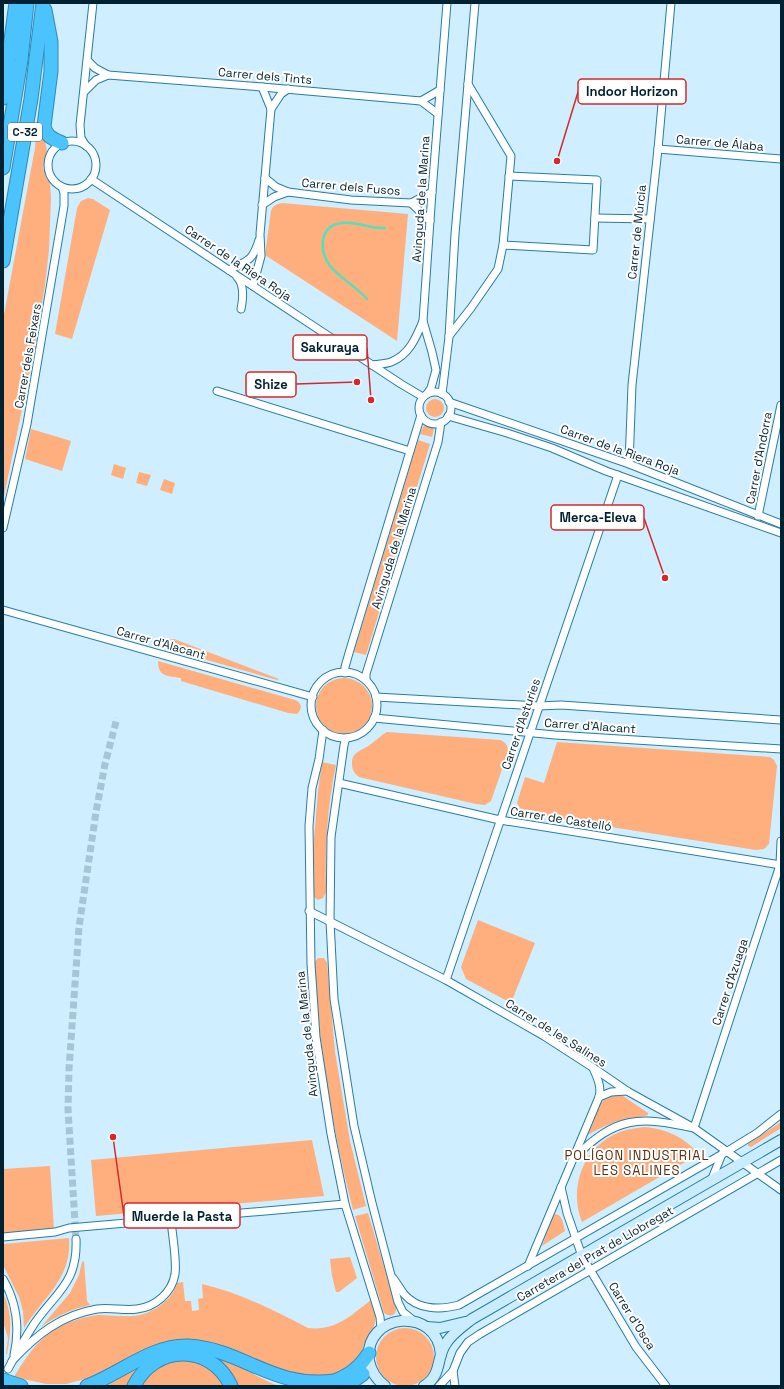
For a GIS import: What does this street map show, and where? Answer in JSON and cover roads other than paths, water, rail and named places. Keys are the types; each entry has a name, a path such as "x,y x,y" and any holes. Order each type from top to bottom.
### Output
{"highway":[{"path":"3,98 16,3"},
{"name":"C-32","path":"3,168 21,60 27,3"},
{"path":"43,3 50,42 51,71 44,126 45,132 48,136 62,144"},
{"name":"C-32","path":"3,261 30,98 43,3"},
{"path":"87,1386 107,1378 160,1350 172,1347 188,1346 214,1351 278,1383 293,1386 328,1383 342,1378 370,1359"},
{"path":"134,1386 140,1375 157,1360 168,1356 187,1354 208,1360 223,1372 231,1386"},
{"path":"346,1386 361,1376 370,1359"},
{"path":"6,1374 21,1386"}],"street":[{"path":"86,147 75,142 62,144 53,150 49,157 48,165 50,176 55,183 68,189 78,188 87,184 94,172 95,162 91,152 82,140 81,133 93,3"},
{"name":"Avinguda de la Marina","path":"425,395 431,388 436,370 423,321 447,3"},
{"path":"442,394 449,336 455,234 475,3"},
{"name":"Carrer de Múrcia","path":"629,464 632,385 658,149 671,3"},
{"name":"Carrer dels Tints","path":"88,61 95,68 108,75 262,86 421,101"},
{"path":"84,91 96,80 108,75"},
{"path":"449,336 471,308 498,269 503,245 511,156 468,84"},
{"path":"253,286 261,256 260,234 270,109 262,86"},
{"path":"270,109 281,94 288,89"},
{"path":"438,114 421,101 440,90"},
{"name":"Carrer de Álaba","path":"658,149 781,159"},
{"path":"503,245 593,250 597,180 509,176"},
{"name":"Carrer dels Fusos","path":"265,178 276,187 288,192 351,200 411,203 432,192"},
{"name":"Carrer de la Riera Roja","path":"91,179 372,365 425,395"},
{"name":"Carrer dels Feixars","path":"3,528 27,424 45,323 64,206 64,193 62,187"},
{"name":"Carrer dels Fusos","path":"262,205 274,197 288,192"},
{"name":"Carrer dels Fusos","path":"411,203 430,221"},
{"path":"595,218 650,219"},
{"path":"241,310 243,298 240,280 229,270 250,259 255,251 260,234"},
{"path":"372,365 391,362 404,355 414,343 423,321"},
{"path":"217,391 410,451"},
{"path":"435,392 442,394 450,402 451,409 448,416 441,422 432,424 421,415 419,409 420,402 425,395 435,392"},
{"name":"Carrer de la Riera Roja","path":"450,402 629,464 781,524"},
{"name":"Carrer d'Andorra","path":"758,516 781,404"},
{"name":"Avinguda de la Marina","path":"345,673 349,653 421,415"},
{"name":"Carrer de la Riera Roja","path":"448,416 552,448 618,475 781,533"},
{"name":"Avinguda de la Marina","path":"366,680 366,674 438,442 441,422"},
{"name":"Carrer d'Asturies","path":"446,980 618,475"},
{"name":"Carrer d'Alacant","path":"3,610 313,697"},
{"path":"336,674 355,674 366,680 376,697 377,708 374,718 368,727 357,736 346,738 334,736 323,730 318,725 314,717 312,707 313,697 317,688 326,678 336,674"},
{"name":"Carrer d'Alacant","path":"376,697 539,706 561,705 781,720"},
{"name":"Carrer d'Alacant","path":"374,718 530,732 781,749"},
{"name":"Avinguda de la Marina","path":"323,730 320,759 312,788 310,812 310,964 316,1037 331,1134 345,1204 380,1317 381,1329"},
{"path":"346,738 331,837 330,921 334,999 354,1126 394,1289 400,1308 414,1321 427,1327 433,1333 438,1341 441,1359"},
{"name":"Carrer de Castelló","path":"339,783 500,820 780,865"},
{"name":"Carrer d'Azuaga","path":"694,1128 780,865 781,841"},
{"name":"Carrer de les Salines","path":"309,911 446,980 544,1036 627,1092 694,1128 724,1153 742,1162 781,1190"},
{"path":"528,1266 599,1097 600,1093 598,1078 592,1067"},
{"path":"599,1097 611,1092 627,1092"},
{"name":"Carretera del Prat de Llobregat","path":"391,1275 404,1294 412,1301 423,1306 434,1309 445,1309 459,1305 575,1240 724,1153 757,1132 781,1114"},
{"path":"574,1158 592,1140 610,1128 620,1124 639,1121 659,1121 694,1128"},
{"path":"424,1386 434,1377 439,1368 445,1345 456,1332 472,1319 781,1140"},
{"path":"711,1181 724,1153"},
{"name":"Carretera del Prat de Llobregat","path":"439,1386 453,1371 460,1353 473,1338 781,1160"},
{"name":"Carrer d'Osca","path":"560,1188 575,1240 590,1271 636,1347 666,1386"},
{"path":"3,1237 55,1232 69,1228 345,1204"},
{"path":"12,1361 38,1336 53,1325 70,1316 98,1309 141,1309 159,1300 171,1285 175,1272 171,1219"},
{"path":"6,1374 12,1361 35,1323 61,1291 67,1281 76,1258 76,1238"},
{"path":"3,1279 13,1299 16,1314 17,1333 12,1361"},
{"path":"427,1327 440,1328 453,1326 472,1319"},
{"path":"385,1386 375,1376 370,1359 373,1340 381,1329 388,1324 396,1321 414,1321"},
{"path":"453,1371 455,1386"}],"waterway":[{"path":"367,299 331,267 323,250 324,236 327,230 338,224 353,223 385,228"}],"tunnel":[{"path":"76,1239 68,1109 69,1069 79,927 96,812 105,764 117,718"}],"place":[{"name":"Indoor Horizon","path":"557,161"},
{"name":"Shize","path":"357,382"},
{"name":"Sakuraya","path":"371,400"},
{"name":"Merca-Eleva","path":"665,578"},
{"name":"Muerde la Pasta","path":"113,1137"}],"district":[{"name":"POLÍGON INDUSTRIAL LES SALINES","path":"637,1162"}]}
